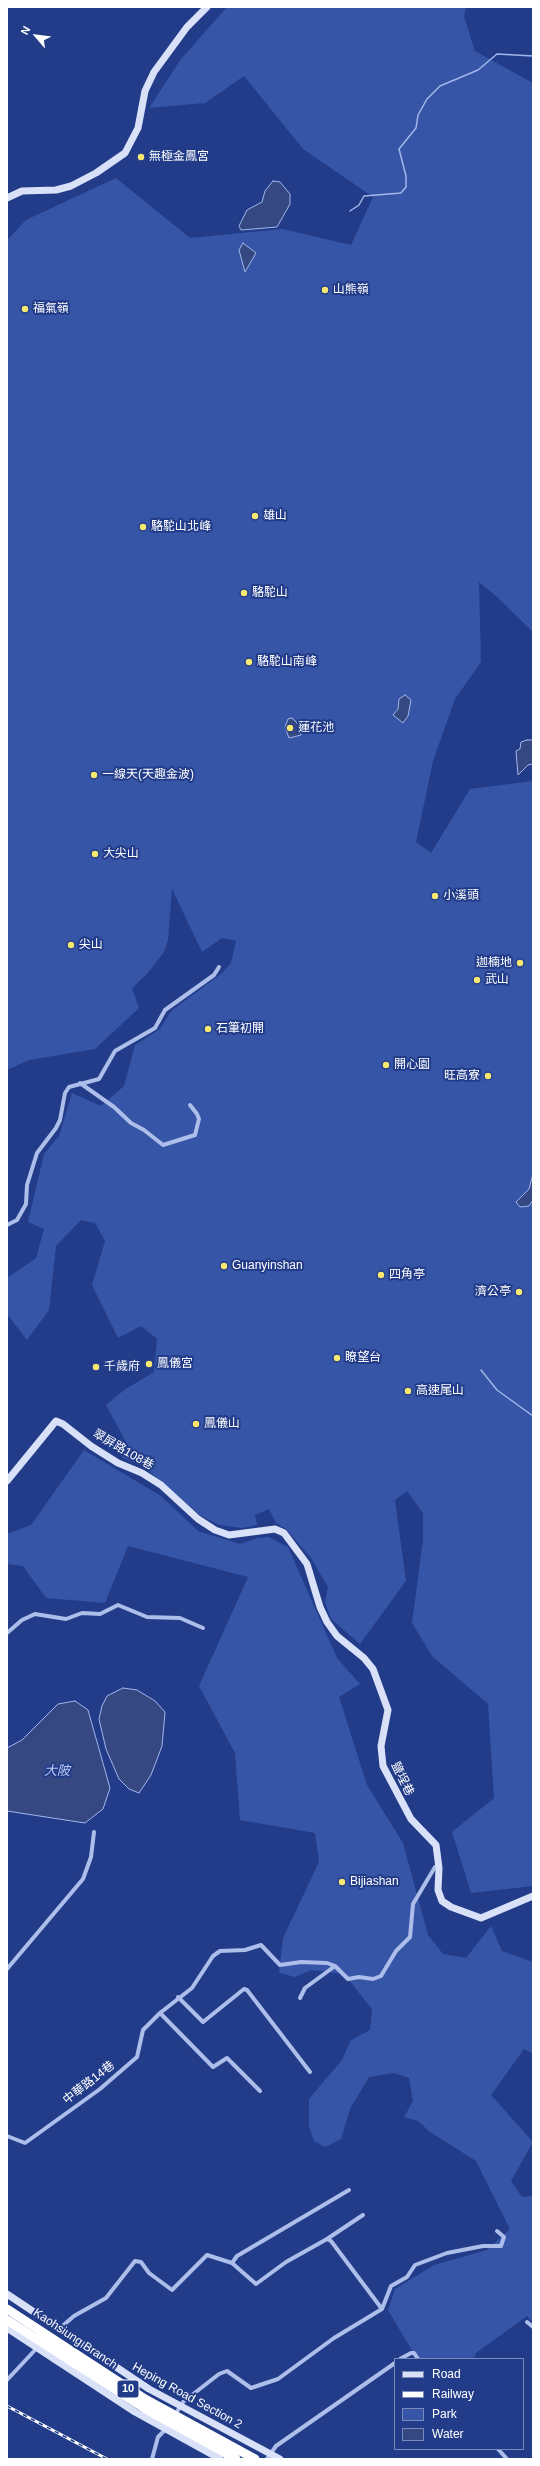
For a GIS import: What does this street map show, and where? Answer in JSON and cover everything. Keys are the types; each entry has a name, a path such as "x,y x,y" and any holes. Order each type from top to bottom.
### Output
{"highway":[{"name":"Kaohsiung Branch","path":"7,2309 145,2399 255,2459"},
{"name":"Kaohsiung Branch","path":"7,2320 147,2410 236,2459"}],"street":[{"path":"7,198 22,191 56,190 71,186 96,173 125,153 138,128 145,91 154,72 187,27 207,7"},
{"path":"7,1225 17,1220 26,1204 27,1185 37,1153 60,1120 65,1094 69,1088 98,1078 115,1051 155,1028 165,1010 214,975 219,967"},
{"path":"80,1083 114,1107 131,1123 144,1130 163,1145 195,1135 199,1119 190,1105"},
{"name":"翠屏路108巷","path":"7,1481 56,1421 118,1463 142,1473 161,1486 198,1519 215,1530 229,1535 244,1534"},
{"name":"鹽埕巷","path":"244,1534 275,1529 284,1533 307,1564 320,1607 327,1622 337,1636 373,1669 388,1710 381,1746 382,1766 411,1819 434,1842 439,1868 438,1890 442,1901 450,1908 477,1918 490,1916 533,1896"},
{"path":"7,1633 22,1620 35,1614 66,1619 82,1613 100,1614 118,1605 147,1617 180,1618 204,1628"},
{"path":"7,1969 84,1879 91,1857 94,1832"},
{"name":"中華路14巷","path":"7,2136 25,2143 100,2089 137,2057 143,2030 160,2012 192,1988 213,1956 220,1951 241,1950 261,1945 280,1965 315,1962 335,1966 348,1979 359,1977 373,1979 382,1976 396,1951 410,1937 414,1904 435,1867 439,1868"},
{"path":"300,1998 305,1988 335,1966"},
{"path":"178,1997 203,2022 244,1989 247,1990 310,2072"},
{"path":"160,2012 213,2067 227,2058 260,2091"},
{"path":"232,2263 237,2256 349,2190"},
{"path":"58,2330 74,2316 106,2298 135,2261 141,2262 149,2273 172,2290 207,2255 232,2263 256,2284 286,2262 327,2239 363,2215"},
{"path":"152,2459 158,2437 166,2429 180,2407 198,2389 219,2374 227,2371 251,2388 278,2378 334,2338 382,2309 390,2286 407,2277 415,2265 447,2253 483,2246 501,2246 504,2237 498,2231"},
{"path":"327,2239 331,2241 382,2309"},
{"name":"Heping Road Section 2","path":"7,2294 58,2330 130,2377 180,2407 270,2457 280,2459"},
{"path":"527,2322 533,2327"},
{"path":"7,2328 36,2349 135,2412 220,2459"},
{"path":"7,2380 36,2349"},
{"path":"402,2358 411,2353 414,2353 417,2358"},
{"path":"270,2457 276,2446 394,2364"},
{"path":"499,2450 507,2459"}],"green space":[{"path":"227,7 466,7 464,16 475,51 533,83 533,632 496,596 479,582 481,662 455,699 433,761 416,842 431,853 470,789 533,781 533,1886 471,1893 452,1832 494,1798 488,1704 432,1656 412,1623 423,1539 423,1513 407,1491 395,1500 406,1581 360,1644 331,1619 325,1602 328,1587 311,1558 286,1529 276,1523 269,1509 255,1515 257,1525 242,1528 219,1525 200,1515 143,1466 123,1458 119,1453 126,1442 106,1405 124,1390 154,1372 157,1339 141,1326 118,1338 92,1285 105,1241 95,1223 81,1220 56,1246 49,1310 27,1340 7,1314 7,1278 36,1258 44,1229 28,1222 44,1154 59,1136 72,1093 101,1106 124,1086 135,1045 160,1029 171,1011 222,973 231,963 236,941 222,938 202,952 172,889 168,940 164,952 147,974 132,988 139,1008 95,1049 29,1060 7,1070 7,240 26,220 116,178 190,238 283,229 351,245 373,197 303,149 244,76 205,103 149,108 181,59"},
{"path":"84,1450 161,1496 198,1531 240,1544 257,1538 269,1537 288,1547 337,1658 360,1684 339,1697 367,1785 403,1843 428,1935 443,1954 466,1958 491,1926 502,1951 533,1962 533,2054 524,2049 491,2095 533,2142 511,2181 522,2197 533,2196 533,2323 527,2316 476,2353 474,2358 416,2358 388,2310 395,2289 434,2265 487,2250 510,2229 476,2161 430,2132 418,2121 404,2117 413,2101 409,2078 394,2073 369,2077 350,2109 341,2139 325,2147 314,2141 309,2126 309,2099 342,2060 351,2040 370,2030 372,2009 344,1974 311,1970 295,1977 279,1973 283,1938 319,1862 315,1833 240,1820 235,1753 199,1686 248,1577 128,1546 105,1603 46,1598 23,1566 7,1564 7,1534 31,1525"}],"water":[{"path":"273,181 280,182 290,194 290,204 277,227 241,230 239,226 247,210 262,202 265,191"},
{"path":"243,243 256,253 245,272 239,250"},
{"path":"405,695 411,700 408,716 403,723 393,715 398,709 399,699"},
{"name":"蓮花池","path":"292,718 297,723 301,735 289,738 285,727 288,719"},
{"path":"533,740 533,764 528,765 518,775 516,751 520,749 521,742"},
{"path":"533,1174 533,1200 529,1206 520,1207 516,1202 529,1189"},
{"path":"123,1688 137,1690 155,1701 165,1712 162,1746 151,1775 139,1793 129,1789 119,1779 106,1749 99,1719 102,1706 107,1696"},
{"name":"大陂","path":"75,1701 88,1710 110,1788 103,1809 85,1823 7,1811 7,1748 22,1740 58,1704"}],"waterway":[{"path":"350,211 359,205 364,196 401,193 406,187 406,176 399,149 416,128 418,115 427,99 440,86 478,70 497,54 533,56"},
{"path":"481,1370 497,1390 533,1416"}],"railway":[{"path":"7,2406 107,2459"}],"place":[{"name":"無極金鳳宮","path":"141,157"},
{"name":"山熊嶺","path":"325,290"},
{"name":"福氣嶺","path":"25,309"},
{"name":"雄山","path":"255,516"},
{"name":"駱駝山北峰","path":"143,527"},
{"name":"駱駝山","path":"244,593"},
{"name":"駱駝山南峰","path":"249,662"},
{"name":"蓮花池","path":"290,728"},
{"name":"一線天(天趣金波)","path":"94,775"},
{"name":"大尖山","path":"95,854"},
{"name":"小溪頭","path":"435,896"},
{"name":"尖山","path":"71,945"},
{"name":"迦楠地","path":"520,963"},
{"name":"武山","path":"477,980"},
{"name":"石筆初開","path":"208,1029"},
{"name":"開心園","path":"386,1065"},
{"name":"旺高寮","path":"488,1076"},
{"name":"Guanyinshan","path":"224,1266"},
{"name":"四角亭","path":"381,1275"},
{"name":"濟公亭","path":"519,1292"},
{"name":"瞭望台","path":"337,1358"},
{"name":"鳳儀宮","path":"149,1364"},
{"name":"千歲府","path":"96,1367"},
{"name":"高速尾山","path":"408,1391"},
{"name":"鳳儀山","path":"196,1424"},
{"name":"Bijiashan","path":"342,1882"}]}
